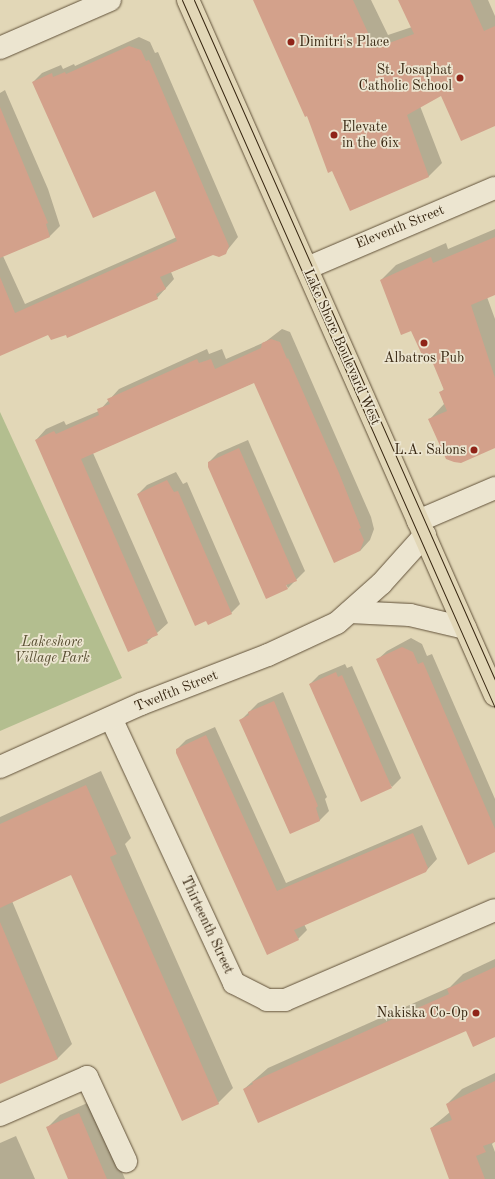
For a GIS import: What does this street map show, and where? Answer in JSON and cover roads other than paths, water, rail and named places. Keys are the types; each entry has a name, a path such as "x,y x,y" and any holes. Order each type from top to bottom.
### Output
{"main road":[{"name":"Lake Shore Boulevard West","path":"188,0 495,695"}],"street":[{"path":"0,48 110,0"},
{"name":"Eleventh Street","path":"306,268 495,188"},
{"name":"Twelfth Street","path":"0,767 193,682 268,655 337,623 381,584 422,528 495,488"},
{"path":"350,612 410,615 465,628"},
{"name":"Thirteenth Street","path":"111,718 234,983 267,1000 285,1000 495,910"},
{"path":"0,1114 87,1077 126,1161"}],"tram line":[{"path":"182,0 495,708"},
{"path":"194,0 495,680"}],"place":[{"name":"Dimitri's Place","path":"291,42"},
{"name":"St. Josaphat Catholic School","path":"460,78"},
{"name":"Elevate in the 6ix","path":"334,135"},
{"name":"Albatros Pub","path":"424,343"},
{"name":"L.A. Salons","path":"474,450"},
{"name":"Nakiska Co-Op","path":"476,1013"}],"park label":[{"name":"Lakeshore Village Park","path":"52,650"}]}
